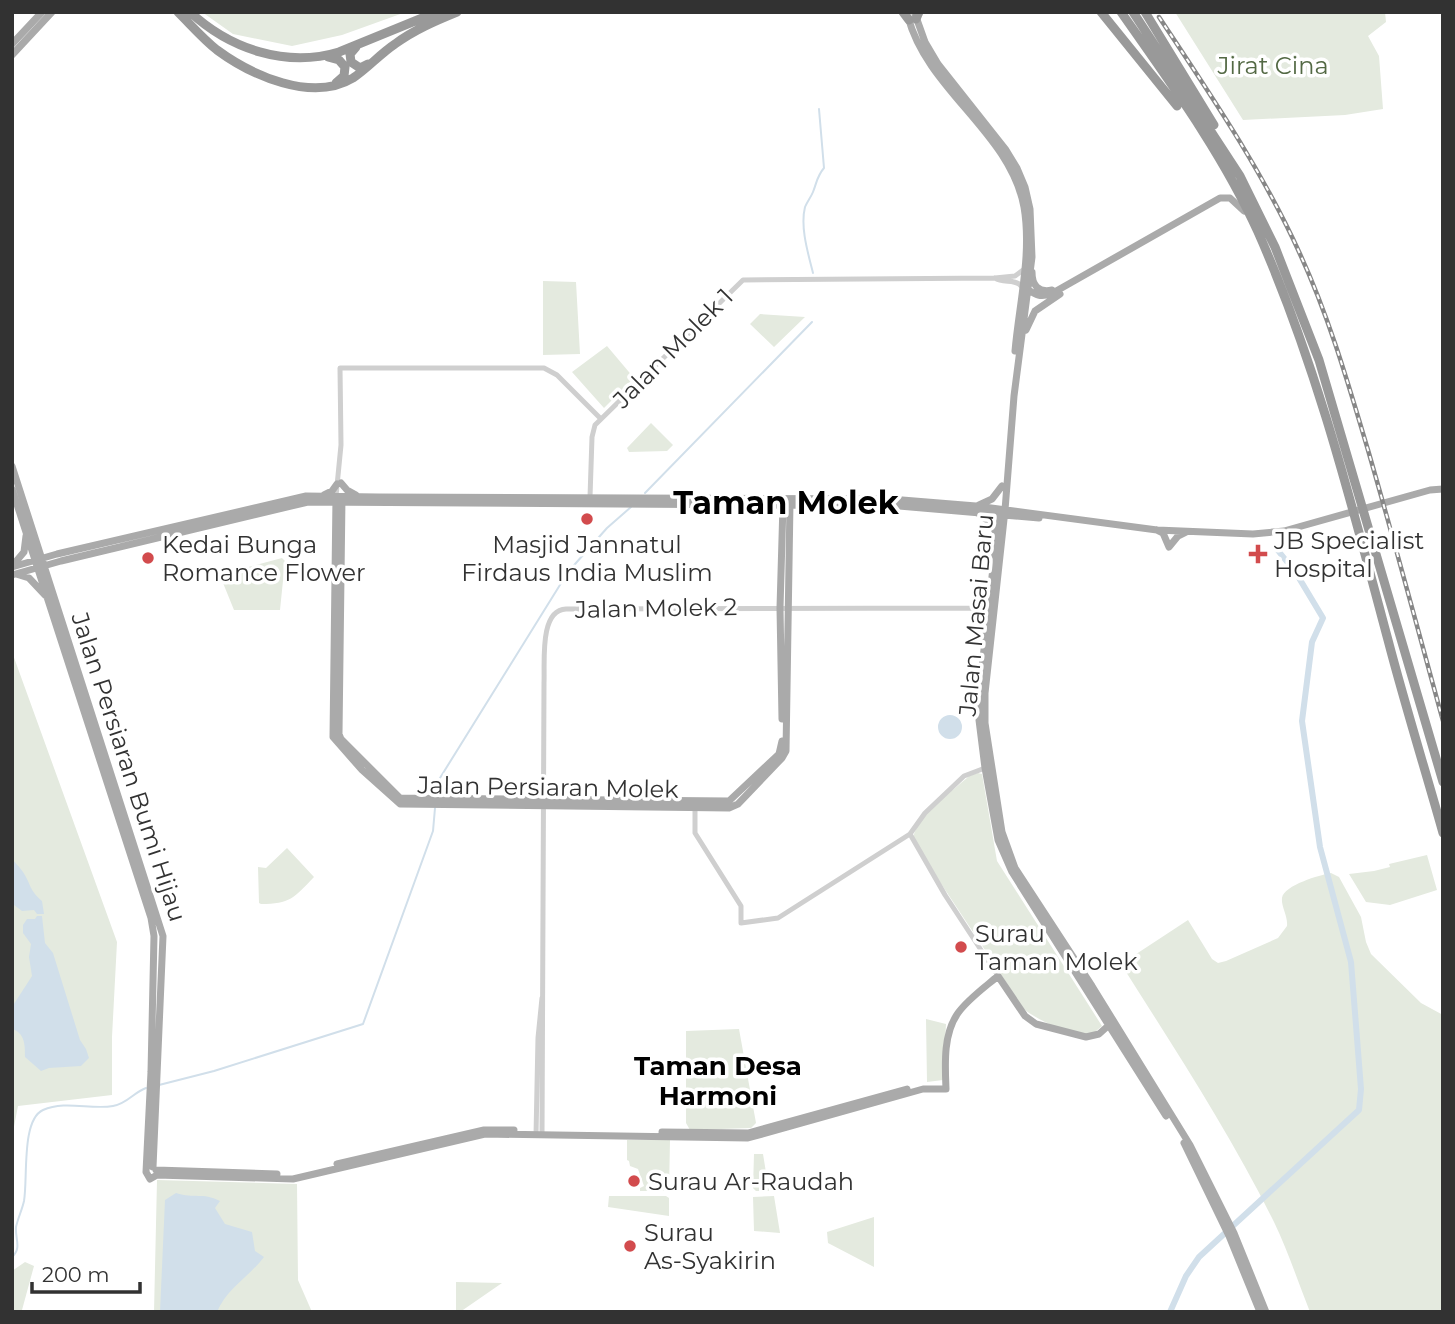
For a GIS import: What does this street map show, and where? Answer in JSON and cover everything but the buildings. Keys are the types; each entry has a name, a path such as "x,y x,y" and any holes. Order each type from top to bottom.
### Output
{"highway":[{"path":"178,12 220,52 268,78 302,88 331,86 349,80 416,30 457,12"},
{"path":"190,12 216,33 246,48 280,56 336,58 345,67 344,76 331,86"},
{"path":"322,57 437,12"},
{"path":"1101,12 1213,151"},
{"path":"1121,12 1213,151 1258,232 1310,363 1443,782"},
{"path":"1133,12 1240,176"},
{"path":"1147,14 1229,151 1275,247 1319,360 1354,498"},
{"path":"370,39 352,50 350,60 360,68 376,59"},
{"path":"1362,525 1404,703 1443,834"},
{"path":"1404,703 1417,724 1422,721 1422,710"},
{"path":"1424,770 1425,755 1431,755 1437,762"}],"main road":[{"path":"12,44 42,12"},
{"path":"12,55 52,12"},
{"name":"Jalan Masai Baru","path":"911,15 938,64 1006,150 1025,187 1030,209 1032,257 1024,287 1008,406 1002,512 985,693 985,723 1002,832 1009,857 1190,1145 1266,1312"},
{"name":"Jalan Masai Baru","path":"911,15 933,68 1012,171 1024,210 1026,234 1020,351 1002,512"},
{"path":"1020,351 1028,322 1035,311 1083,276 1215,201 1226,197 1238,202 1258,232"},
{"path":"1032,257 1034,284 1041,291 1051,290 1075,277 1083,276"},
{"path":"1024,287 1041,297 1068,286"},
{"name":"Jalan Persiaran Bumi Hijau","path":"12,466 35,540 48,599 81,693"},
{"path":"35,540 59,558 161,538 320,498 339,484 360,499"},
{"path":"976,509 992,499 1002,486"},
{"name":"Jalan Persiaran Bumi Hijau","path":"12,489 27,535 49,583 154,936 153,1170 293,1175 485,1130 539,1133"},
{"path":"460,500 590,497 976,509 1157,530 1223,534 1276,533 1418,493 1443,489"},
{"path":"1418,493 1432,499"},
{"path":"1006,495 1009,506 1017,514"},
{"path":"13,570 297,498 787,502"},
{"path":"320,498 330,510 336,526"},
{"name":"Jalan Persiaran Molek","path":"339,499 340,737 401,798 430,803"},
{"name":"Jalan Persiaran Molek","path":"339,499 336,526 334,740 397,803 695,804 733,799 781,749 787,502"},
{"path":"341,518 345,509 360,499"},
{"path":"976,509 1000,535 1006,524 1017,514"},
{"path":"1157,530 1163,533 1169,547 1186,531"},
{"path":"13,570 24,552 27,535"},
{"name":"Jalan Masai Baru","path":"1000,535 993,575 979,720 998,840 1007,865 1184,1143 1224,1219"},
{"path":"49,583 59,558"},
{"path":"13,570 29,578 48,599"},
{"path":"985,768 993,778"},
{"path":"539,1133 748,1133 908,1088 946,1086 947,1045 954,1020 965,1005 998,976 1025,1016 1036,1024 1086,1037 1099,1034 1109,1025 1110,1016"},
{"name":"Jalan Masai Baru","path":"1242,1260 1260,1312"}],"street":[{"name":"Jalan Molek 1","path":"590,497 592,437 595,425 743,280 995,278 1015,276 1024,270"},
{"name":"Jalan Molek 1","path":"995,278 999,281 1016,282 1024,287"},
{"name":"Jalan Persiaran Molek","path":"339,499 341,368 544,368 557,375 601,419"},
{"path":"784,608 974,608 982,602 993,575"},
{"name":"Jalan Molek 2","path":"542,802 545,649 547,629 553,614 559,609 784,608"},
{"path":"974,608 981,619 984,663"},
{"path":"695,804 695,833 741,906 741,923 778,918 910,834 925,813 964,776 985,768"},
{"path":"539,1133 544,1004 542,802"},
{"path":"910,834 998,976"}],"green space":[{"path":"202,12 406,12 342,35 292,46 233,34"},
{"name":"Jirat Cina","path":"1175,12 1385,12 1386,22 1368,36 1379,56 1383,109 1345,115 1243,120"},
{"path":"543,281 576,282 580,354 543,355"},
{"path":"760,314 805,317 774,347 750,324"},
{"path":"607,346 634,378 604,408 572,372"},
{"path":"651,423 673,445 667,451 629,452 627,448"},
{"path":"282,558 285,561 280,610 234,610 221,578 222,574"},
{"path":"12,652 117,942 112,1095 18,1106 12,1137"},
{"path":"982,774 997,861 1102,1026 1093,1033 1077,1034 1067,1031 1024,1009 913,837 923,819 937,803 970,775"},
{"path":"287,848 314,877 291,898 279,903 261,904 258,867 266,868"},
{"path":"1427,855 1437,890 1390,905 1366,902 1349,874 1374,871 1390,867 1389,864"},
{"path":"1331,873 1339,877 1361,917 1371,954 1421,1003 1443,1015 1443,1312 1310,1312 1279,1233 1257,1189 1201,1091 1121,964 1188,920 1212,959 1218,963 1226,961 1278,938 1287,926 1282,901 1284,893 1303,881"},
{"path":"926,1019 946,1024 943,1080 927,1082"},
{"path":"739,1029 756,1123 751,1128 690,1130 686,1123 686,1031"},
{"path":"627,1140 670,1140 669,1191 640,1191 644,1186 638,1169 630,1166 627,1160"},
{"path":"754,1154 763,1154 769,1191 756,1191 753,1188"},
{"path":"157,1180 297,1184 298,1280 312,1312 154,1312"},
{"path":"609,1196 666,1196 669,1198 669,1216 608,1207"},
{"path":"774,1196 780,1233 754,1231 753,1197"},
{"path":"874,1217 874,1267 828,1243 827,1232"},
{"path":"25,1262 34,1266 22,1310 12,1312 12,1271"},
{"path":"456,1282 502,1283 460,1312 456,1312"}],"shaded area":[{"path":"950,715 959,718 962,727 959,736 950,739 941,736 938,727 941,718"},
{"path":"12,859 42,901 44,914 37,914 34,910 22,911 14,905"},
{"path":"42,916 45,943 53,953 80,1040 89,1058 81,1066 41,1071 25,1057 22,1036 12,1029 12,1007 32,976 29,957 31,944 23,933 23,925 27,919 35,919"},
{"path":"176,1193 220,1201 215,1208 225,1224 252,1232 255,1251 264,1257 226,1296 217,1312 160,1312 165,1200"}],"waterway":[{"path":"813,273 803,223 805,207 824,168 819,109"},
{"path":"645,493 812,322"},
{"path":"435,795 435,786 568,572 607,528 631,507"},
{"path":"1170,1312 1186,1276 1199,1257 1359,1110 1361,1089 1351,962 1320,847 1302,721 1312,642 1323,618 1296,573 1276,548"},
{"path":"159,1085 214,1071 363,1024 433,831 435,808"},
{"path":"12,1257 17,1250 16,1227 24,1201 28,1137 36,1116 51,1107 118,1105 146,1088"}],"railway":[{"path":"1159,17 1269,192 1320,302 1361,425 1443,721"}],"place":[{"name":"Masjid Jannatul Firdaus India Muslim","path":"587,519"},
{"name":"JB Specialist Hospital","path":"1258,554"},
{"name":"Kedai Bunga Romance Flower","path":"148,558"},
{"name":"Surau Taman Molek","path":"961,947"},
{"name":"Surau Ar-Raudah","path":"634,1181"},
{"name":"Surau As-Syakirin","path":"630,1246"}],"district":[{"name":"Taman Molek","path":"786,502"},
{"name":"Taman Desa Harmoni","path":"718,1081"}]}
